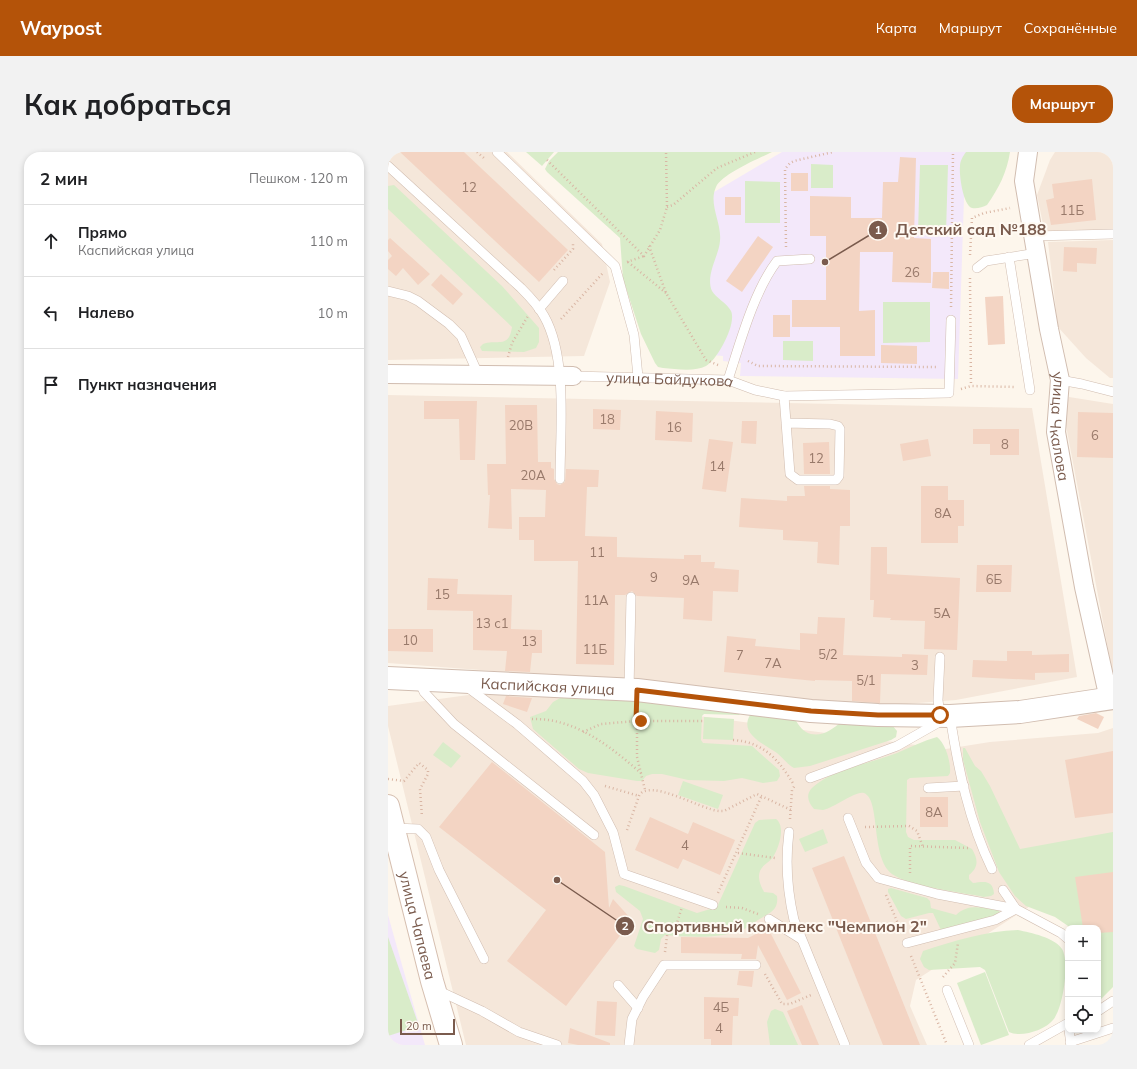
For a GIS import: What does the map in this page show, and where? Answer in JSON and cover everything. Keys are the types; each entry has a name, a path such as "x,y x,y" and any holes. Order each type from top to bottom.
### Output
{"street":[{"name":"улица Чкалова","path":"1028,152 1024,181 1036,244 1049,329 1060,380 1056,432 1084,587 1111,699"},
{"name":"улица Байдукова","path":"388,374 566,376"},
{"name":"Каспийская улица","path":"388,678 633,690 811,711 878,715 945,715 1020,712 1111,699"},
{"name":"улица Чапаева","path":"388,806 395,828 435,990 451,1045"}],"lane":[{"path":"497,152 615,266 634,335 638,377"},
{"path":"388,166 537,306 550,330 566,376 560,479"},
{"path":"977,268 986,261 1009,257 1036,244 1113,234"},
{"path":"1009,257 1030,390"},
{"path":"728,380 762,284 777,260 810,259"},
{"path":"537,306 563,281"},
{"path":"388,291 408,296 418,301 453,328 461,336 479,376"},
{"path":"950,367 951,320"},
{"name":"улица Байдукова","path":"566,376 728,380 755,390 784,396 949,393 950,367"},
{"path":"1060,380 1113,392"},
{"path":"784,396 786,423 790,474 794,478 807,482 836,480 839,476 840,429 838,426 830,424 786,423"},
{"path":"632,596 633,690"},
{"path":"940,657 938,700 945,715 982,848 992,869"},
{"path":"418,680 424,692 454,724 594,835"},
{"path":"459,681 517,724 583,782 594,795 613,832 624,874 713,905"},
{"path":"810,778 897,746 945,715"},
{"path":"928,788 964,786"},
{"path":"848,818 866,863 878,878 937,894 1016,909 1061,932 1065,936"},
{"path":"395,828 418,830 426,837 439,870 484,960"},
{"path":"789,832 786,859 790,900 794,920 845,1045"},
{"path":"1002,890 1016,909"},
{"path":"906,943 995,920 1016,909"},
{"path":"769,919 802,939"},
{"path":"629,1045 632,1019 664,965 756,965"},
{"path":"618,985 638,1008"},
{"path":"435,990 482,1011 519,1032 557,1045"},
{"path":"946,990 969,1045"},
{"path":"1101,1009 1113,1000"},
{"path":"1028,1045 1065,1025"},
{"path":"1069,1033 1071,1043 1113,1028"}],"path":[{"path":"477,152 488,163"},
{"path":"547,160 644,256 660,230 667,207 666,152"},
{"path":"667,207 673,205 717,168 755,152"},
{"path":"786,231 785,169 794,161 833,152"},
{"path":"951,320 953,152"},
{"path":"550,274 573,250 572,243"},
{"path":"650,246 666,293 706,360 732,371"},
{"path":"628,261 666,293"},
{"path":"550,330 604,271 615,266"},
{"path":"505,376 506,361 512,343 537,306"},
{"path":"736,355 758,366 950,367"},
{"path":"970,386 1001,386"},
{"path":"633,690 638,757 645,790"},
{"path":"517,724 524,720 547,720 583,732 615,750 642,774"},
{"path":"583,732 602,724 636,721 704,721"},
{"path":"733,740 754,743 770,754 785,770 794,786"},
{"path":"388,779 404,781 419,763 429,771 420,788 426,837"},
{"path":"789,832 792,790 794,786 810,778"},
{"path":"583,782 617,788 638,796"},
{"path":"618,854 638,796 645,790 659,791 715,811 724,811 757,794 762,795 791,810"},
{"path":"762,795 738,853 713,905 742,908 769,919"},
{"path":"852,828 909,826 917,831 923,846"},
{"path":"910,870 910,846 967,848"},
{"path":"738,853 774,858"},
{"path":"878,878 947,1045"},
{"path":"666,938 668,928 677,923 682,909"},
{"path":"946,990 942,979 955,963 958,953 959,930"},
{"path":"756,965 762,970 782,1004 790,1004 822,990"}],"shaded area":[{"path":"388,152 507,152 602,244 610,282 584,356 388,360"},
{"path":"782,152 975,152 964,198 958,379 740,376 741,363 723,361 723,356 712,355 682,211"},
{"path":"1055,152 1113,152 1113,232 1045,234 1037,195 1050,160"},
{"path":"1113,240 1113,378 1110,378 1086,358 1058,327 1048,242"},
{"path":"388,395 1032,408 1077,677 956,700 880,706 848,706 755,691 388,663"},
{"path":"1069,397 1113,404 1113,675 1064,415"},
{"path":"505,690 946,749 990,742 1098,733 1113,728 1113,857 1075,877 916,980 910,1006 927,1045 466,1045 388,726 388,706"},
{"path":"388,915 402,965 425,1045 388,1045"}],"green space":[{"path":"526,152 554,152 542,166"},
{"path":"558,152 772,152 741,167 725,177 716,187 714,193 714,207 719,227 720,241 711,272 710,285 714,294 727,305 731,311 732,317 729,333 725,341 715,357 706,366 691,370 663,368 658,367 655,363 641,334 623,279 620,238 547,172 545,169 549,161"},
{"path":"966,152 1010,152 1005,173 999,186 987,205 980,208 972,208 969,206 962,189 960,164"},
{"path":"811,164 833,165 833,188 811,188"},
{"path":"920,165 948,165 946,233 918,232"},
{"path":"745,181 780,182 780,223 745,223"},
{"path":"394,185 502,286 539,328 539,342 536,348 524,352 482,351 480,347 483,344 505,341 510,334 512,327 388,209 388,186"},
{"path":"883,302 930,302 930,342 883,343"},
{"path":"783,341 813,341 813,361 783,360"},
{"path":"562,697 635,698 741,713 739,715 704,714 702,716 701,740 703,743 752,746 779,770 780,776 777,781 763,783 742,778 724,781 688,780 662,774 652,774 646,776 642,781 637,781 588,773 579,769 533,729 530,717 546,711 553,702"},
{"path":"750,715 792,715 804,731 816,735 829,731 841,722 892,725 897,731 896,737 891,740 810,766 794,768 777,753 754,738 748,728 747,722"},
{"path":"704,717 734,719 733,740 703,739"},
{"path":"937,737 943,744 947,754 950,764 950,773 948,776 910,778 907,780 906,832 908,837 914,840 955,840 972,849 976,860 976,866 969,875 969,879 973,883 987,882 990,884 994,894 991,896 984,897 923,886 900,879 892,874 885,866 881,855 872,806 869,798 864,793 856,794 828,809 814,809 810,804 808,798 809,792 821,781 842,771 887,757"},
{"path":"443,742 461,756 451,768 433,755"},
{"path":"963,748 965,748 975,766 981,771 990,786 1020,849 1113,832 1113,987 1101,999 1101,925 1067,925 1055,917 1026,906 1015,896 999,872 980,822 963,760"},
{"path":"683,781 723,795 718,809 678,795"},
{"path":"776,819 781,827 779,843 773,857 761,869 759,874 764,892 773,893 777,896 775,908 772,911 746,928 733,933 704,937 665,935 661,939 659,950 655,953 637,949 634,946 643,919 640,911 616,892 615,887 619,885 624,886 697,913 717,907 755,823 759,820"},
{"path":"823,829 828,843 805,852 799,839"},
{"path":"891,888 927,898 930,901 931,908 956,915 966,909 976,907 998,910 1000,912 992,917 941,930 933,913 906,919 901,916 888,892 888,889"},
{"path":"1018,930 1042,936 1054,941 1062,949 1064,955 1065,974 1060,1006 1053,1020 1039,1030 1020,1034 1009,1032 985,970 980,967 929,970 924,967 920,959 923,951 982,934"},
{"path":"388,937 419,1026 388,1036"},
{"path":"985,972 1009,1035 981,1045 957,983"},
{"path":"775,1009 783,1012 798,1045 770,1045 767,1022 771,1011"}],"building":[{"path":"400,152 464,152 568,250 539,282"},
{"path":"900,157 916,158 914,238 931,239 931,283 892,282 893,252 860,252 859,311 875,310 875,356 840,356 840,327 792,327 792,300 826,300 826,236 810,236 810,196 851,197 851,218 882,218 883,182 898,182"},
{"path":"791,173 808,173 808,191 791,191"},
{"path":"1092,179 1096,220 1051,225 1046,200 1054,198 1052,184"},
{"path":"725,197 741,197 741,215 725,215"},
{"path":"758,236 773,247 742,292 726,281"},
{"path":"390,238 430,274 418,285 403,268 396,276 388,269 388,260 392,256 388,251 388,240"},
{"path":"1064,247 1097,248 1096,264 1077,263 1077,272 1063,271"},
{"path":"933,272 949,272 949,289 932,288"},
{"path":"441,274 463,294 453,305 431,285"},
{"path":"1003,296 1005,344 988,345 985,297"},
{"path":"773,315 790,315 790,337 773,337"},
{"path":"881,345 917,346 917,364 881,363"},
{"path":"424,401 477,401 475,460 460,460 459,419 424,419"},
{"path":"505,405 537,405 538,462 551,462 551,468 554,469 554,479 557,484 560,485 565,482 566,469 599,470 598,487 587,487 585,536 617,537 617,557 684,559 684,555 701,555 701,562 715,562 714,568 739,570 738,592 713,591 712,621 683,619 684,598 637,596 632,591 625,595 615,595 614,665 576,664 578,561 534,561 534,540 519,540 519,517 545,517 546,490 511,489 512,529 488,528 490,495 488,495 487,464 506,464"},
{"path":"593,409 621,410 620,430 593,429"},
{"path":"656,411 693,413 692,442 655,440"},
{"path":"1078,412 1113,413 1113,458 1077,457"},
{"path":"742,421 757,421 756,444 741,443"},
{"path":"973,429 1019,429 1019,455 990,455 990,444 973,444"},
{"path":"709,439 733,442 726,492 702,489"},
{"path":"928,439 931,456 903,461 900,444"},
{"path":"829,442 830,474 804,474 803,443"},
{"path":"804,486 830,486 830,489 850,490 850,526 840,526 839,565 817,563 818,542 783,540 783,530 739,527 741,498 787,501 787,496 805,496"},
{"path":"921,486 948,486 948,500 964,500 964,526 958,526 958,543 921,543"},
{"path":"871,547 887,547 887,574 960,578 957,650 924,649 925,621 890,620 891,618 873,617 874,600 870,600"},
{"path":"977,565 1012,565 1011,592 976,592"},
{"path":"428,578 458,579 457,594 512,595 511,629 542,630 542,653 532,653 530,672 505,671 507,651 473,650 473,611 427,610"},
{"path":"818,617 845,618 843,655 902,657 902,654 928,655 927,675 881,674 880,703 878,703 852,701 852,681 815,681 724,672 727,636 756,639 755,646 800,650 800,633 817,634"},
{"path":"388,629 433,629 433,652 388,651"},
{"path":"1007,651 1032,651 1032,655 1069,654 1069,672 1035,673 1035,680 972,677 973,660 1007,661"},
{"path":"506,696 532,698 527,712 503,704"},
{"path":"1096,713 1104,717 1098,729 1077,719 1079,716"},
{"path":"1113,751 1113,813 1075,818 1065,760"},
{"path":"492,762 605,852 609,908 613,899 632,920 566,1006 507,961 546,910 439,827"},
{"path":"920,797 948,797 948,827 920,827"},
{"path":"650,817 688,834 693,822 735,840 720,875 683,859 678,869 635,850"},
{"path":"844,856 920,1045 883,1045 812,868"},
{"path":"1113,872 1113,932 1101,933 1101,925 1083,925 1075,877"},
{"path":"768,928 801,993 787,1000 758,945 756,959 741,959 742,954 681,953 681,937 748,938"},
{"path":"739,971 754,971 752,987 737,985"},
{"path":"704,997 739,998 738,1016 733,1016 732,1045 711,1045 711,1039 704,1039"},
{"path":"597,1001 617,1002 615,1036 595,1035"},
{"path":"802,1005 819,1045 802,1045 787,1011"},
{"path":"570,1028 610,1043 610,1045 578,1045 568,1043"}],"place":[{"name":"Детский сад №188","path":"825,262"},
{"name":"Спортивный комплекс \"Чемпион 2\"","path":"557,880"}],"route":[{"path":"641,721 636,721 637,690 811,711 878,715 940,715"}]}
